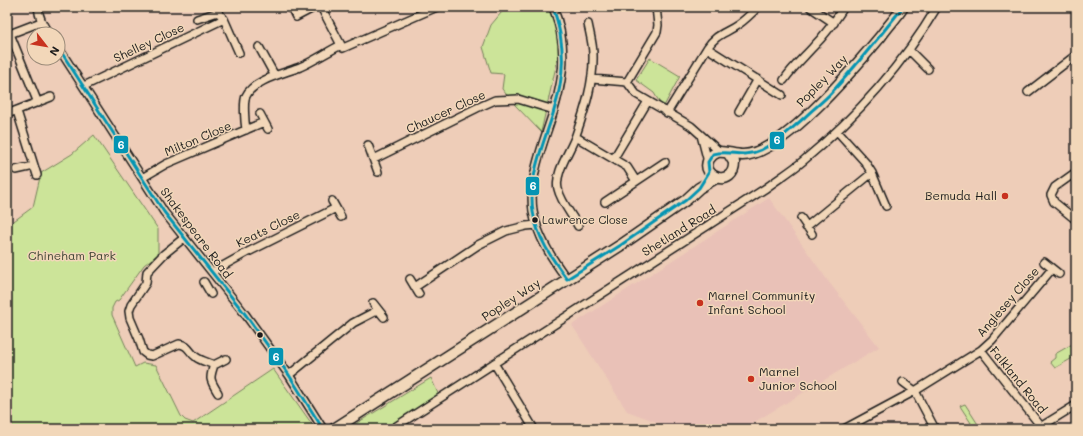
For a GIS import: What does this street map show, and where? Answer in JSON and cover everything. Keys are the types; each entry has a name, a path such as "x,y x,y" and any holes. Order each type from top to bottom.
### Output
{"street":[{"path":"38,7 41,22 44,26"},
{"path":"291,7 296,17 315,7"},
{"path":"321,7 343,48 437,7"},
{"path":"552,7 560,26 563,41 563,60 560,87 554,110 540,149 536,168 533,210 544,243 567,279"},
{"path":"627,82 657,32 658,25 656,7"},
{"path":"668,113 707,48 716,36 738,24 758,7"},
{"path":"810,7 834,23"},
{"path":"784,80 834,23 844,7"},
{"name":"Popley Way","path":"334,429 621,245 686,200 699,188 711,170 713,154 724,153 744,155 761,150 782,137 826,98 868,51 903,7"},
{"name":"Shetland Road","path":"392,429 766,188 802,162 837,132 883,84 909,50 937,7"},
{"name":"Shelley Close","path":"84,86 224,19 218,12 197,19"},
{"path":"224,19 239,53"},
{"path":"38,103 8,35 41,22"},
{"path":"578,226 558,188 557,181 560,170 576,136 592,79 593,54 588,24"},
{"path":"246,130 244,121 246,96 253,87 275,76 301,66 341,45"},
{"path":"259,47 275,76"},
{"path":"707,48 782,95"},
{"path":"909,50 928,69"},
{"path":"1028,92 1076,55"},
{"name":"Shakespeare Road","path":"66,59 164,212 245,314 289,375 324,429"},
{"path":"592,79 627,82 636,94 697,130 734,162 734,167"},
{"path":"739,112 758,79"},
{"path":"7,114 51,97"},
{"name":"Chaucer Close","path":"374,159 495,100 518,99 554,110"},
{"path":"614,158 648,101"},
{"path":"17,111 37,176"},
{"path":"260,114 268,129"},
{"name":"Milton Close","path":"142,178 166,164 264,122"},
{"path":"837,132 865,162 872,173 886,206"},
{"path":"701,135 711,170 726,178 730,175 734,167 744,155"},
{"path":"576,136 627,167 636,181"},
{"path":"368,145 378,172"},
{"path":"605,202 665,162"},
{"path":"16,170 34,166"},
{"path":"1076,172 1055,187 1050,194 1054,202 1076,220"},
{"path":"806,227 872,173"},
{"path":"332,201 341,217"},
{"name":"Keats Close","path":"211,294 205,284 214,275 248,252 336,208"},
{"path":"801,218 812,234"},
{"path":"415,287 478,245 506,231 537,225"},
{"path":"184,238 164,254 147,272 146,283 131,305 129,311 130,318 143,352 147,355 152,356 179,344 183,344 195,357 214,364 226,359"},
{"name":"Anglesey Close","path":"1044,262 1059,274"},
{"name":"Anglesey Close","path":"981,350 992,340 1052,269"},
{"path":"410,279 419,294"},
{"path":"373,303 384,317"},
{"path":"289,375 354,323 378,310"},
{"name":"Falkland Road","path":"844,429 915,391 981,350 1042,428 1076,405"},
{"path":"494,363 534,429"},
{"path":"214,364 210,375 210,380 218,393"},
{"path":"903,382 915,391 935,429"}],"shaded area":[{"path":"769,198 828,281 879,347 743,429 676,429 627,411 572,325"}],"green space":[{"path":"506,7 552,7 558,35 559,53 541,132 502,89 504,74 491,73 483,47 491,25"},
{"path":"650,58 680,76 663,108 654,93 636,80"},
{"name":"Chineham Park","path":"94,135 158,229 158,254 144,265 112,308 112,315 135,367 143,363 156,365 181,416 185,420 193,423 273,369 314,427 311,429 7,429 7,226 33,207 41,173 72,154"},
{"path":"1076,342 1076,356 1055,368 1050,362 1055,358 1055,354"},
{"path":"431,378 440,398 392,429 347,429"},
{"path":"965,404 981,429 963,429 971,423 960,406"}],"transit line":[{"name":"6","path":"553,7 562,48 562,73 557,100 534,174 532,199 533,212 538,230 551,256 567,279 621,245 686,200 699,188 709,172 708,162 713,154 754,153 767,147 784,135 832,92 903,7"},
{"name":"6","path":"66,59 164,212 245,314 289,375 323,429"}],"place":[{"name":"Bemuda Hall","path":"1005,196"},
{"name":"Lawrence Close","path":"535,220"},
{"name":"Marnel Community Infant School","path":"700,303"},
{"name":"Marnel Junior School","path":"751,379"}]}
